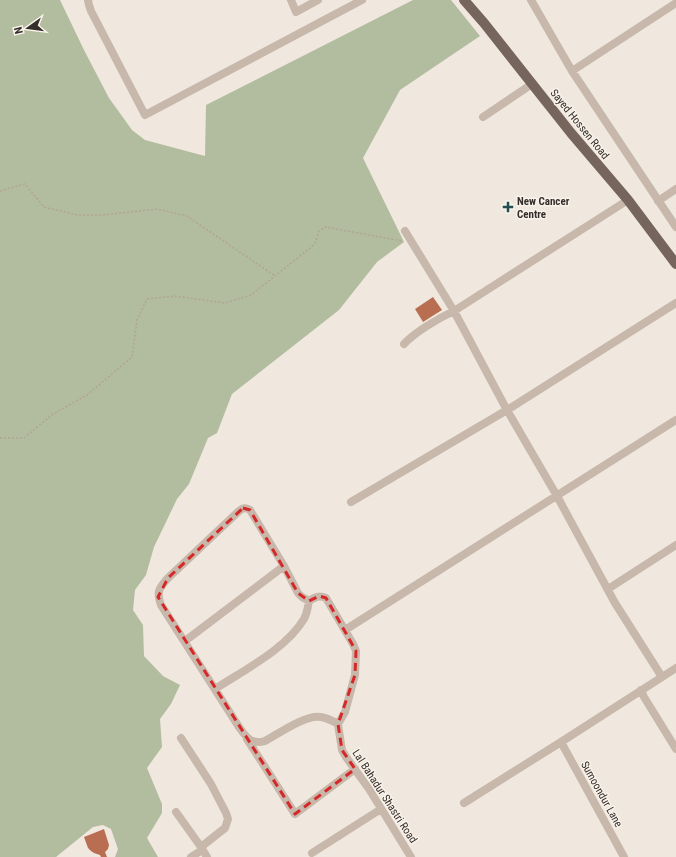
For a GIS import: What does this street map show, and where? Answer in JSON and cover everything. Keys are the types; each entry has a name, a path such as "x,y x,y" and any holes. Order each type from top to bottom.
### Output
{"main road":[{"name":"Sayed Hossen Road","path":"464,0 571,133 628,200 676,264"}],"street":[{"path":"88,0 91,11 145,115 362,0"},
{"path":"290,0 296,12 318,0"},
{"path":"531,0 572,71 676,227"},
{"path":"572,71 676,3"},
{"path":"483,117 532,84"},
{"path":"658,200 676,188"},
{"path":"404,344 410,338 445,315 454,311 628,200"},
{"path":"405,231 454,311 507,410 557,496 608,589 662,677"},
{"path":"351,502 507,410 676,303"},
{"path":"345,630 676,420"},
{"path":"309,601 302,597 298,592 250,510 246,508 243,508 162,584 158,597 161,605 295,814 355,769"},
{"path":"608,589 676,545"},
{"path":"185,641 284,566"},
{"path":"215,689 277,649 294,634 305,617 309,601 319,596 326,598 356,651 355,675 345,712 338,724 322,717 313,717 299,722 265,741 253,742 247,738"},
{"path":"464,803 676,668"},
{"path":"642,690 644,696 676,749"},
{"name":"Lal Bahadur Shastri Road","path":"338,724 342,750 382,809 411,857"},
{"path":"181,738 212,784 228,819 226,828 203,851 191,857"},
{"name":"Sumoondur Lane","path":"561,742 624,857"},
{"path":"312,853 382,809"},
{"path":"176,812 203,851"}],"path":[{"path":"0,191 25,184 44,207 77,215 102,215 157,209 187,216 275,276"},
{"path":"0,438 24,438 53,414 87,395 132,356 137,320 147,299 175,296 225,303 251,295 315,244 320,231 325,228 412,242"}],"highlighted area":[{"path":"243,508 250,510 298,593 309,601 319,596 326,598 356,651 355,675 338,724 342,750 355,769 295,814 158,597 168,578"}],"green space":[{"path":"0,0 60,0 109,98 132,130 145,140 205,156 206,105 413,0 451,0 480,36 400,90 363,158 404,242 377,262 339,310 232,394 217,433 208,438 189,484 177,499 154,547 146,575 135,590 133,610 143,625 144,656 163,676 180,685 171,704 160,719 162,747 147,768 162,804 162,813 147,838 158,857 115,857 118,849 111,829 103,825 93,827 56,857 0,857"}],"building":[{"path":"433,297 442,310 423,322 415,309"},
{"path":"104,829 109,845 105,852 107,857 101,857 88,848 84,837"}],"place":[{"name":"New Cancer Centre","path":"508,207"}]}
